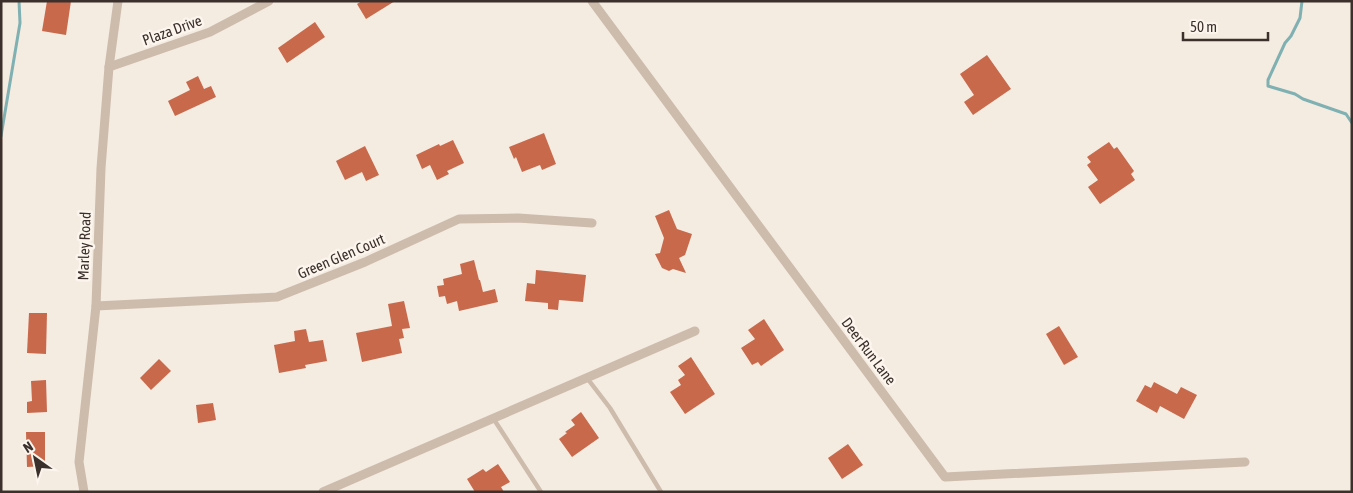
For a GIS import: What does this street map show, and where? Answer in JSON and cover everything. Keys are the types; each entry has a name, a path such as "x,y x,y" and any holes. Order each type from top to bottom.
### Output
{"street":[{"name":"Marley Road","path":"84,492 79,462 96,306 101,168 109,67 118,1"},
{"name":"Plaza Drive","path":"109,67 210,32 269,1"},
{"name":"Deer Run Lane","path":"592,1 945,477 1245,462"},
{"name":"Green Glen Court","path":"96,306 277,297 365,262 459,219 518,218 592,223"},
{"path":"323,492 695,331"}],"lane":[{"path":"587,378 610,408 661,492"},
{"path":"493,418 541,492"}],"building":[{"path":"47,1 71,1 66,35 42,31"},
{"path":"362,1 395,1 366,19 357,4"},
{"path":"315,22 325,37 287,63 278,48"},
{"path":"987,55 1011,89 973,115 964,102 974,95 960,74"},
{"path":"198,76 204,89 211,86 216,97 175,116 168,101 190,90 186,82"},
{"path":"544,133 556,164 542,170 540,165 522,172 516,157 514,159 509,147"},
{"path":"453,140 464,163 447,171 449,174 437,180 430,165 422,169 416,155 439,144 440,146"},
{"path":"1109,142 1114,149 1117,147 1134,171 1131,174 1135,180 1100,204 1088,187 1098,180 1087,165 1091,162 1087,157"},
{"path":"365,146 379,175 366,181 362,172 345,180 336,161"},
{"path":"669,210 677,229 692,234 685,255 679,258 686,273 673,269 669,271 662,268 655,254 660,253 664,238 655,216"},
{"path":"474,260 483,292 495,289 498,302 459,311 457,301 447,304 445,296 439,297 437,286 444,285 443,279 462,274 460,264"},
{"path":"536,270 586,275 583,302 559,300 558,310 548,309 548,303 525,301 527,283 535,284"},
{"path":"404,301 410,328 402,329 404,338 399,339 402,353 362,362 356,333 392,326 388,304"},
{"path":"29,313 47,313 46,354 27,353"},
{"path":"764,319 784,350 761,366 758,362 752,365 741,348 755,339 748,330"},
{"path":"1059,326 1078,357 1064,365 1046,334"},
{"path":"306,329 309,342 323,340 327,361 305,365 306,368 279,373 274,345 295,341 294,331"},
{"path":"691,357 715,394 685,414 670,392 681,385 678,380 685,375 678,366"},
{"path":"159,359 171,371 151,390 140,378"},
{"path":"46,380 47,412 27,413 27,402 32,401 31,381"},
{"path":"1154,382 1177,394 1181,387 1197,395 1184,419 1160,406 1157,413 1136,401 1145,385 1151,388"},
{"path":"213,403 216,420 198,423 196,405"},
{"path":"581,412 599,438 572,457 559,439 575,425 571,420"},
{"path":"26,432 45,432 45,466 27,467"},
{"path":"848,444 863,465 842,479 828,458"},
{"path":"498,464 510,482 501,487 504,492 475,492 467,479 483,469 486,472"}],"waterway":[{"path":"1,136 20,23 19,1"},
{"path":"1302,1 1300,18 1291,36 1285,43 1268,80 1268,86 1295,94 1303,99 1346,114 1352,123"}]}
